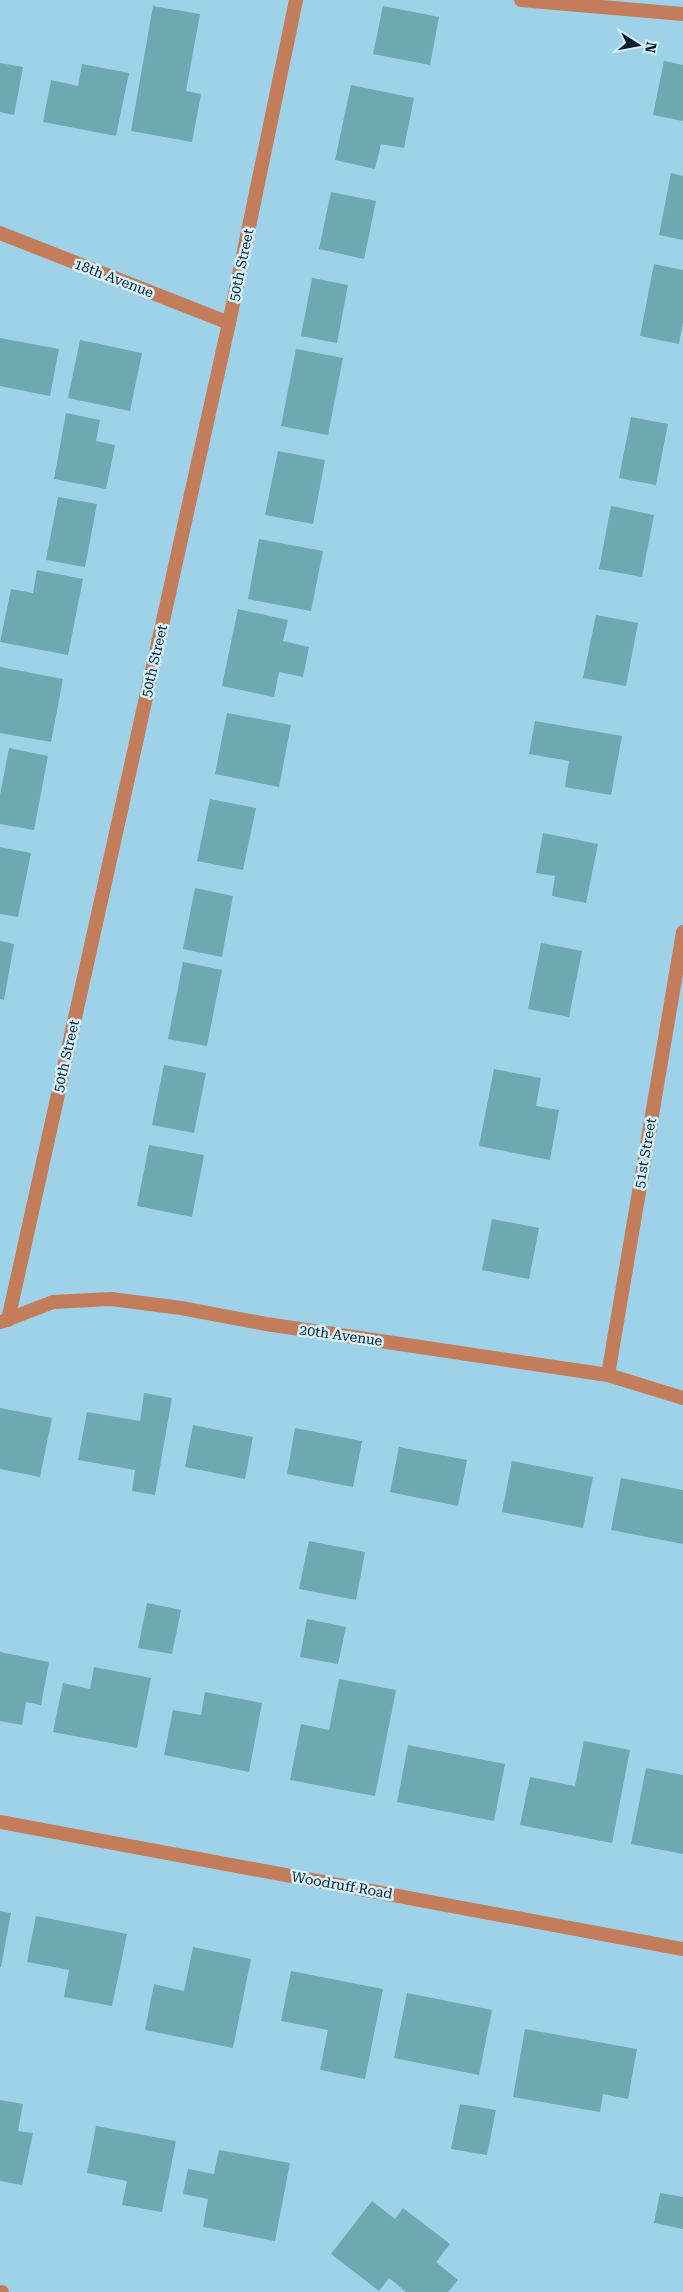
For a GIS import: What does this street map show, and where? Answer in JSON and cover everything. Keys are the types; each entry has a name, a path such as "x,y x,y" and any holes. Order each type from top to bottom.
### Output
{"street":[{"name":"50th Street","path":"4,1321 229,323 296,0"},
{"path":"521,0 683,14"},
{"name":"18th Avenue","path":"0,233 229,323"},
{"name":"51st Street","path":"608,1375 683,932"},
{"name":"20th Avenue","path":"4,1321 53,1302 111,1299 181,1308 266,1324 608,1375 683,1398"},
{"name":"Woodruff Road","path":"0,1822 683,1949"}],"building":[{"path":"153,6 200,14 186,91 201,94 192,142 131,131"},
{"path":"383,6 439,17 430,65 373,54"},
{"path":"664,61 683,65 683,121 653,115"},
{"path":"0,63 23,67 14,115 0,112"},
{"path":"82,64 129,73 116,136 43,122 51,80 78,86"},
{"path":"351,85 414,98 404,148 381,144 375,169 335,160"},
{"path":"671,173 683,176 683,240 659,235"},
{"path":"331,192 376,201 364,259 319,249"},
{"path":"654,264 683,270 683,322 679,344 640,336"},
{"path":"312,278 348,285 337,343 301,336"},
{"path":"0,338 59,349 50,396 0,386"},
{"path":"80,340 142,353 130,411 68,398"},
{"path":"296,349 343,358 328,435 281,426"},
{"path":"66,413 100,420 96,441 115,445 106,489 54,479"},
{"path":"631,417 668,424 656,485 619,478"},
{"path":"278,451 325,460 313,524 265,515"},
{"path":"58,497 97,504 85,567 46,560"},
{"path":"611,506 654,515 642,577 599,569"},
{"path":"259,539 323,551 311,611 248,599"},
{"path":"37,570 83,579 68,655 0,642 11,589 33,593"},
{"path":"238,609 288,620 283,641 309,647 303,677 279,672 274,697 222,686"},
{"path":"596,615 638,623 626,686 583,678"},
{"path":"0,667 63,679 51,742 0,733"},
{"path":"227,713 291,725 279,787 215,774"},
{"path":"535,721 622,736 611,795 565,787 569,761 529,754"},
{"path":"9,748 48,756 34,830 0,824 0,795"},
{"path":"210,799 256,808 243,870 197,861"},
{"path":"543,833 598,844 586,903 552,896 555,876 536,873"},
{"path":"0,847 31,853 18,917 0,914"},
{"path":"195,888 233,896 222,957 183,949"},
{"path":"0,941 14,944 4,1000 0,999"},
{"path":"541,943 582,951 569,1017 528,1009"},
{"path":"183,962 222,970 207,1046 168,1039"},
{"path":"164,1065 206,1073 194,1133 152,1125"},
{"path":"494,1069 541,1078 536,1106 559,1110 550,1160 479,1146"},
{"path":"149,1145 204,1155 192,1217 137,1206"},
{"path":"492,1219 539,1228 529,1279 482,1270"},
{"path":"144,1393 172,1398 155,1495 132,1491 135,1470 78,1460 87,1412 140,1421"},
{"path":"0,1408 52,1418 40,1477 0,1469"},
{"path":"193,1425 253,1437 245,1479 185,1467"},
{"path":"295,1428 362,1441 353,1487 287,1474"},
{"path":"399,1447 467,1460 458,1506 390,1492"},
{"path":"512,1461 593,1477 583,1528 502,1512"},
{"path":"621,1478 683,1490 683,1544 611,1530"},
{"path":"309,1541 365,1552 356,1600 299,1589"},
{"path":"147,1603 181,1610 172,1654 138,1648"},
{"path":"307,1619 346,1627 338,1664 300,1657"},
{"path":"0,1652 49,1662 41,1705 26,1702 22,1725 0,1721"},
{"path":"94,1667 151,1678 137,1748 53,1732 63,1683 90,1689"},
{"path":"339,1679 396,1690 375,1796 290,1780 301,1724 329,1730"},
{"path":"205,1692 262,1703 249,1772 164,1755 173,1710 201,1715"},
{"path":"584,1741 630,1750 612,1843 520,1825 530,1777 575,1786"},
{"path":"408,1745 505,1764 494,1821 397,1802"},
{"path":"646,1768 683,1775 683,1854 631,1844"},
{"path":"0,1911 11,1913 1,1967 0,1967"},
{"path":"36,1916 127,1934 112,2006 64,1997 69,1970 27,1962"},
{"path":"193,1947 251,1959 233,2048 145,2030 154,1984 184,1991"},
{"path":"291,1971 383,1989 365,2079 320,2070 328,2030 281,2021"},
{"path":"407,1993 492,2010 479,2075 394,2058"},
{"path":"525,2029 637,2049 628,2099 603,2094 600,2112 513,2097"},
{"path":"0,2100 23,2104 18,2131 33,2133 22,2185 0,2181"},
{"path":"460,2104 496,2110 487,2155 451,2149"},
{"path":"96,2126 176,2141 162,2212 122,2205 127,2181 87,2173"},
{"path":"219,2150 290,2163 275,2241 203,2227 208,2199 183,2194 188,2169 214,2174"},
{"path":"660,2193 683,2197 683,2229 654,2223"},
{"path":"372,2201 395,2219 403,2208 450,2244 436,2262 458,2280 448,2292 406,2292 389,2278 379,2291 331,2254"}]}
